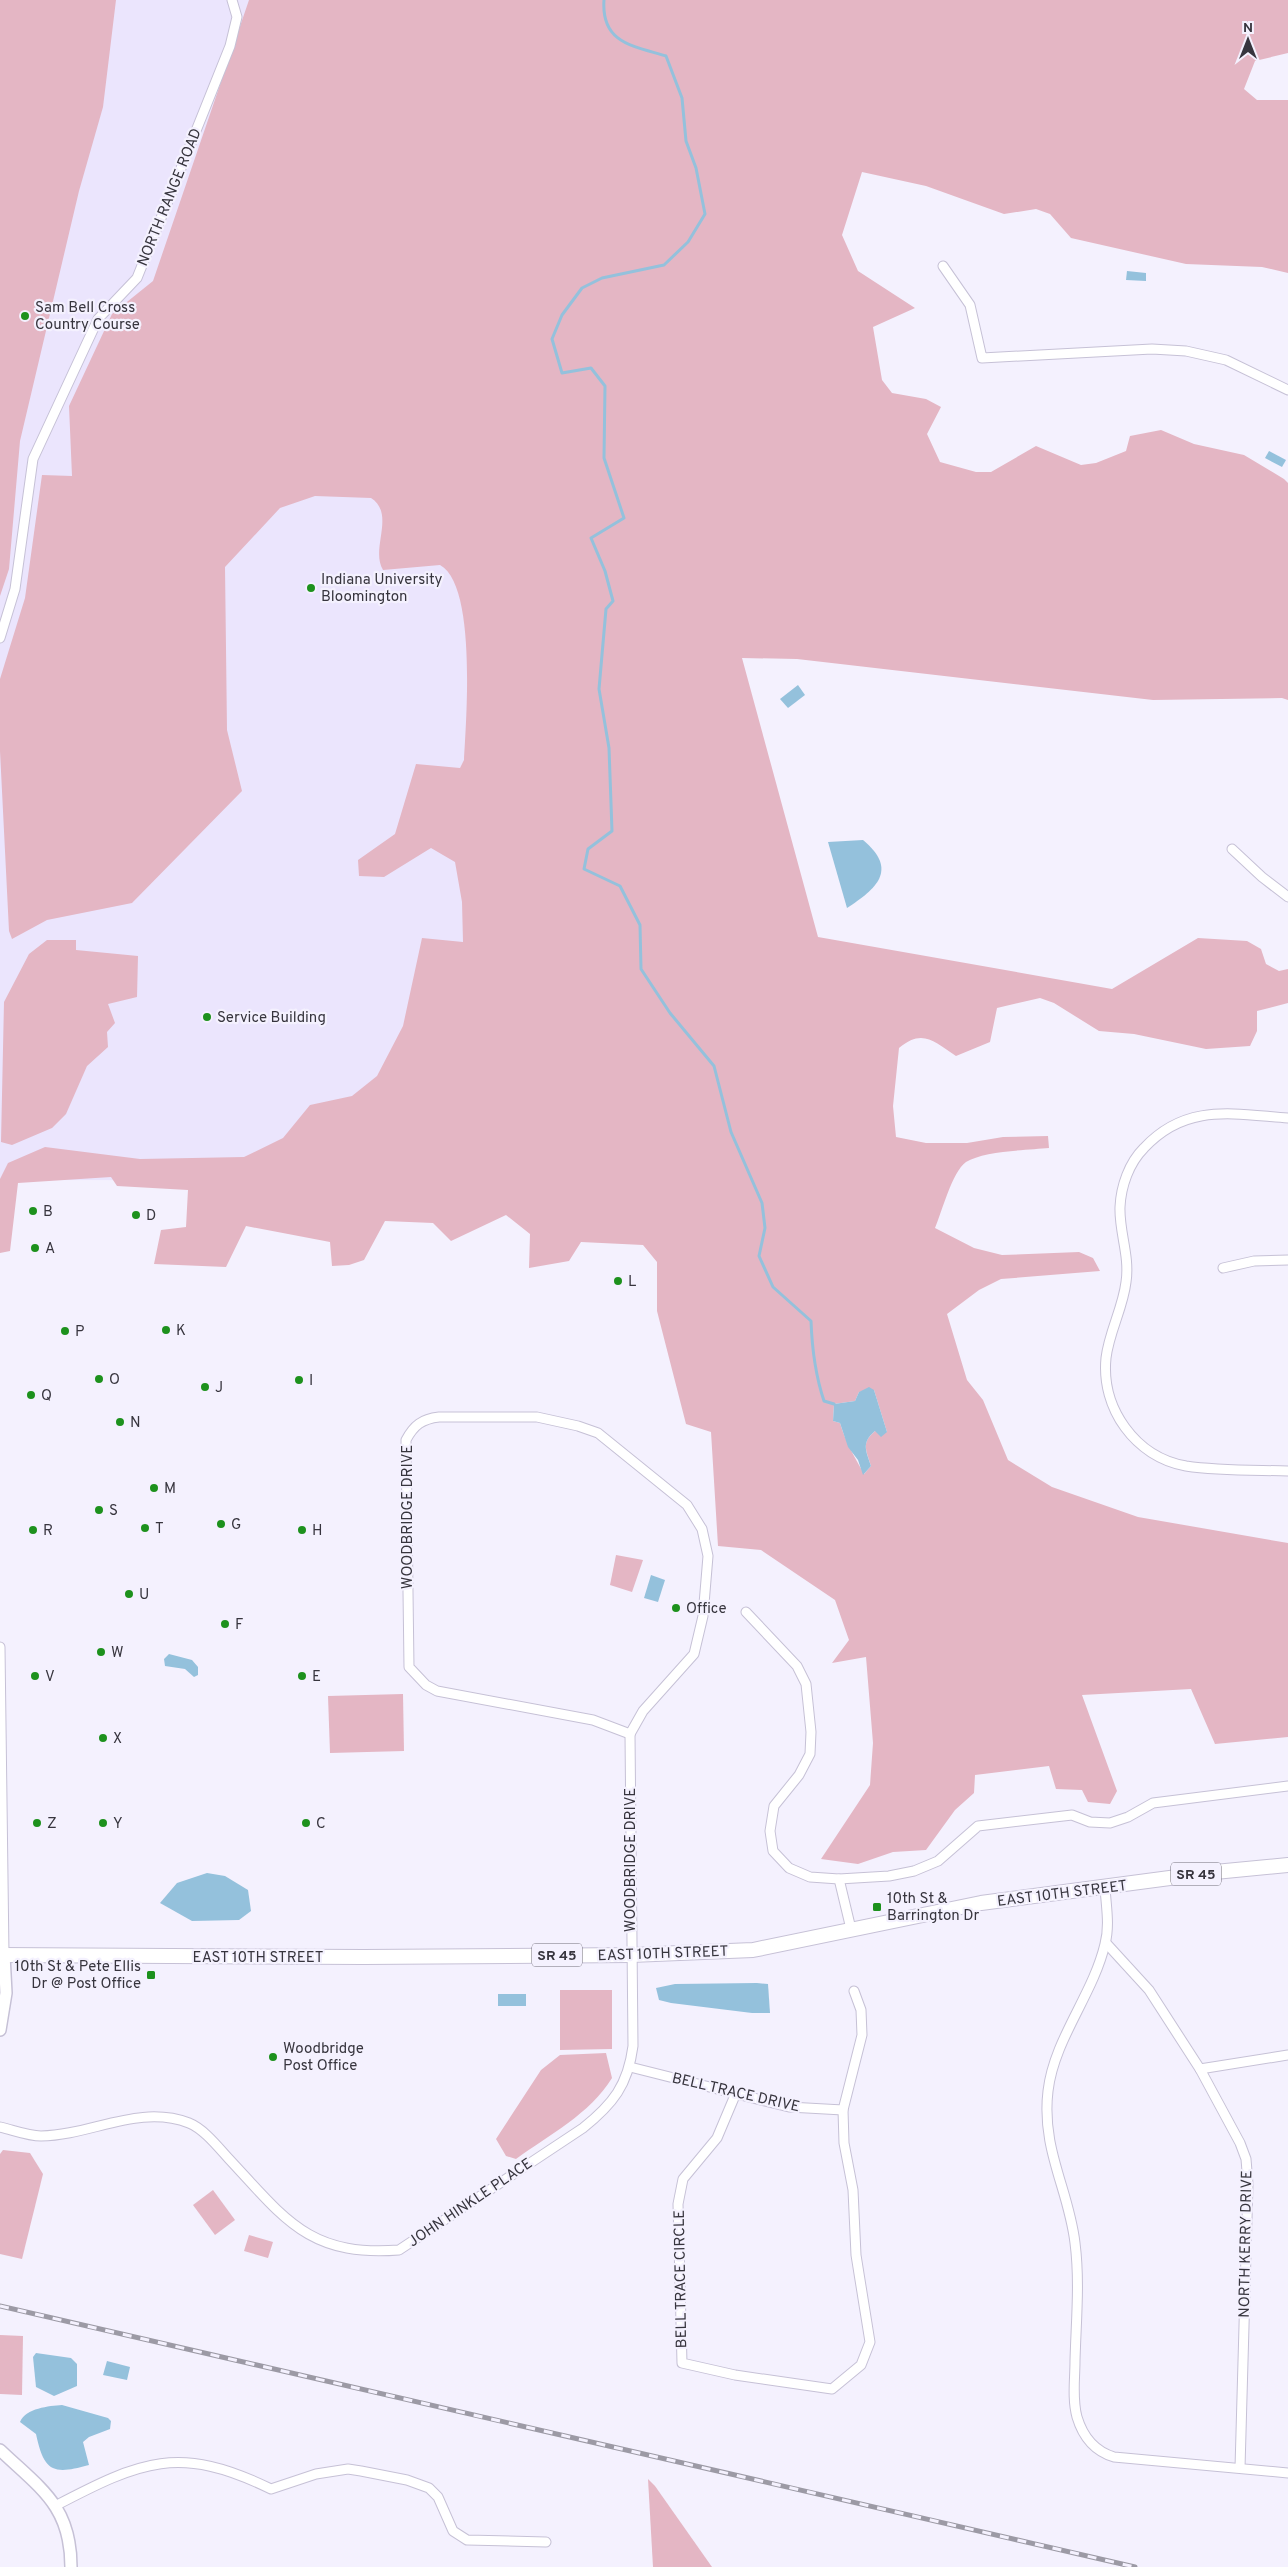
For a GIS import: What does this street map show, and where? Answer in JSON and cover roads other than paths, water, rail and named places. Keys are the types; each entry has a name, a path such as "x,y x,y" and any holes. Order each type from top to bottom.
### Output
{"main road":[{"name":"EAST 10TH STREET","path":"2,1955 276,1957 631,1955 753,1950 981,1903 1215,1872 1288,1865"}],"street":[{"name":"NORTH RANGE ROAD","path":"0,638 15,589 33,459 98,319 137,278 230,46 237,18 232,0"},
{"path":"943,266 970,305 982,358 1152,349 1186,351 1226,360 1288,390"},
{"path":"1232,849 1249,866 1288,897"},
{"path":"1288,1118 1227,1114 1189,1118 1162,1130 1134,1160 1125,1181 1120,1206 1126,1254 1126,1281 1110,1341 1106,1371 1109,1396 1120,1420 1141,1445 1160,1457 1186,1466 1288,1472"},
{"path":"1223,1268 1254,1261 1288,1260"},
{"name":"WOODBRIDGE DRIVE","path":"630,1734 593,1720 437,1691 426,1685 409,1667 406,1440 413,1427 428,1418 439,1417 537,1417 578,1426 598,1433 687,1505 698,1519 705,1538 708,1567 707,1599 694,1654 643,1711 630,1734 631,1955"},
{"path":"746,1612 797,1666 806,1684 811,1732 810,1754 799,1775 774,1806 770,1831 773,1851 789,1868 810,1877 889,1876 914,1871 938,1861 978,1826 1072,1815 1090,1822 1110,1823 1128,1817 1153,1803 1288,1786"},
{"path":"0,1647 2,1955 6,1994 0,2030"},
{"path":"839,1878 850,1929"},
{"path":"1104,1887 1106,1943 1093,1980 1057,2055 1050,2080 1047,2104 1052,2158 1075,2241 1077,2271 1075,2400 1077,2417 1084,2434 1098,2451 1114,2457 1288,2473"},
{"name":"NORTH KERRY DRIVE","path":"1106,1943 1149,1990 1200,2069 1240,2143 1248,2170 1240,2468"},
{"name":"JOHN HINKLE PLACE","path":"0,2127 39,2136 140,2117 161,2116 191,2124 217,2146 276,2209 306,2234 329,2245 376,2252 399,2250 583,2128 610,2103 623,2086 630,2066 633,2046 631,1955"},
{"path":"843,2110 862,2035 861,2010 854,1991"},
{"path":"1200,2069 1288,2055"},
{"name":"BELL TRACE DRIVE","path":"630,2066 789,2107 843,2110"},
{"name":"BELL TRACE CIRCLE","path":"736,2093 717,2138 684,2179 678,2204 682,2363 734,2375 832,2388 861,2365 870,2342 856,2255 853,2190 844,2143 843,2110"},
{"path":"0,2450 47,2494 63,2517 69,2536 71,2567"},
{"path":"55,2506 114,2476 154,2463 172,2461 209,2464 243,2475 271,2489 316,2474 348,2469 407,2480 430,2488 438,2497 453,2532 467,2540 546,2542"}],"water":[{"path":"1127,271 1146,273 1146,281 1126,280"},
{"path":"1269,451 1286,460 1282,467 1265,458"},
{"path":"798,685 805,695 788,708 780,699"},
{"path":"863,840 874,851 880,861 881,870 879,878 867,894 847,908 828,842"},
{"path":"869,1387 874,1390 887,1432 881,1437 875,1431 868,1439 866,1447 871,1466 863,1475 858,1460 848,1447 840,1423 833,1421 834,1404 855,1401 859,1392"},
{"path":"651,1575 665,1580 658,1602 644,1598"},
{"path":"169,1654 192,1660 198,1667 198,1675 194,1677 185,1669 165,1666 164,1659"},
{"path":"207,1873 225,1876 248,1890 251,1911 239,1920 192,1921 160,1903 177,1883"},
{"path":"675,1984 768,1984 770,2013 752,2013 671,2003 659,2000 656,1988"},
{"path":"498,1994 526,1994 526,2006 498,2006"},
{"path":"36,2353 71,2358 77,2364 77,2386 54,2396 36,2387 33,2357"},
{"path":"107,2361 130,2367 127,2380 103,2375"},
{"path":"62,2405 108,2418 111,2421 110,2429 89,2437 83,2442 89,2465 67,2470 52,2468 43,2456 36,2434 20,2422 23,2417 32,2411"}],"waterway":[{"path":"604,0 604,14 614,34 631,45 666,56 682,98 686,141 696,168 705,214 688,242 664,265 602,278 582,288 562,315 552,339 562,373 591,368 605,386 604,458 624,518 591,538 605,571 613,601 606,609 599,689 609,748 612,831 588,849 584,869 620,886 640,925 641,969 670,1013 714,1066 731,1132 762,1203 765,1228 759,1256 773,1287 811,1321 814,1361 818,1381 824,1401 834,1404"}],"railway":[{"path":"0,2306 1135,2567"}],"place":[{"name":"Sam Bell Cross Country Course","path":"25,316"},
{"name":"Indiana University Bloomington","path":"311,588"},
{"name":"Service Building","path":"207,1017"},
{"name":"B","path":"33,1211"},
{"name":"D","path":"136,1215"},
{"name":"A","path":"35,1248"},
{"name":"L","path":"618,1281"},
{"name":"K","path":"166,1330"},
{"name":"P","path":"65,1331"},
{"name":"O","path":"99,1379"},
{"name":"I","path":"299,1380"},
{"name":"J","path":"205,1387"},
{"name":"Q","path":"31,1395"},
{"name":"N","path":"120,1422"},
{"name":"M","path":"154,1488"},
{"name":"S","path":"99,1510"},
{"name":"G","path":"221,1524"},
{"name":"T","path":"145,1528"},
{"name":"R","path":"33,1530"},
{"name":"H","path":"302,1530"},
{"name":"U","path":"129,1594"},
{"name":"Office","path":"676,1608"},
{"name":"F","path":"225,1624"},
{"name":"W","path":"101,1652"},
{"name":"V","path":"35,1676"},
{"name":"E","path":"302,1676"},
{"name":"X","path":"103,1738"},
{"name":"Z","path":"37,1823"},
{"name":"Y","path":"103,1823"},
{"name":"C","path":"306,1823"},
{"name":"10th St & Barrington Dr","path":"877,1907"},
{"name":"10th St & Pete Ellis Dr @ Post Office","path":"151,1975"},
{"name":"Woodbridge Post Office","path":"273,2057"}]}
